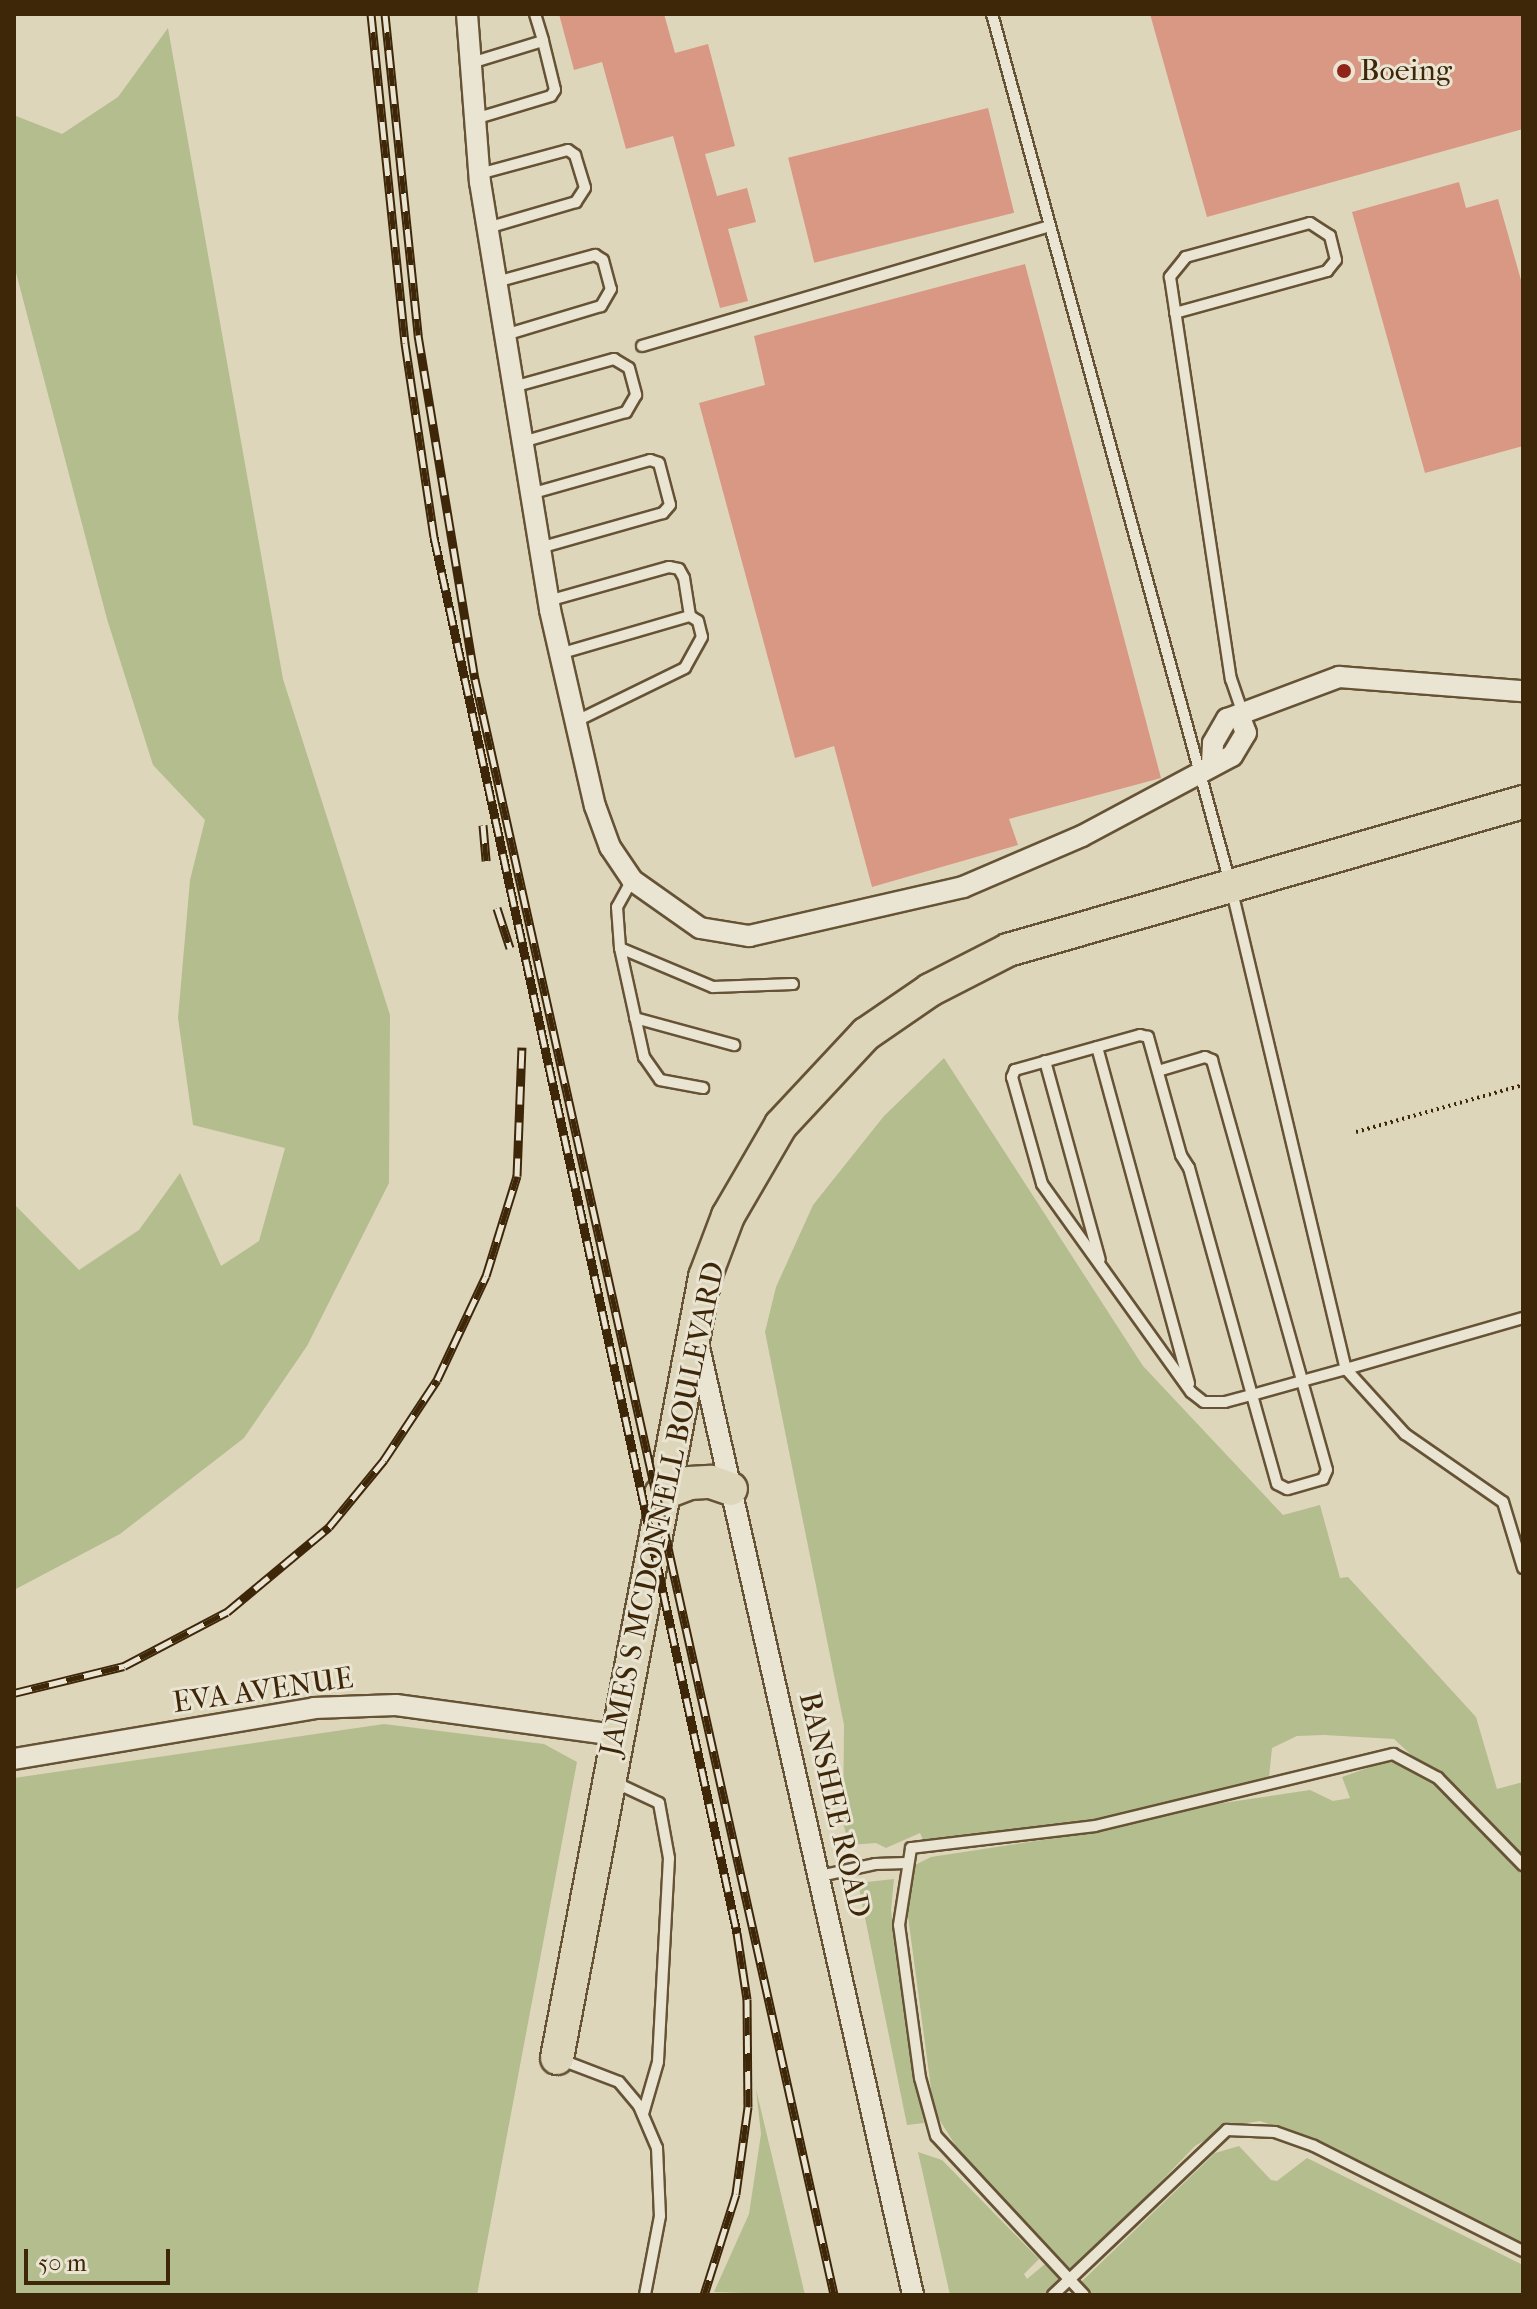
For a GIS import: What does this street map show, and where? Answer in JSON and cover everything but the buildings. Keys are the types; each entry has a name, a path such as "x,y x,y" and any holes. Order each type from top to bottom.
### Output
{"main road":[{"name":"JAMES S MCDONNELL BOULEVARD","path":"557,2058 661,1494 713,1255 759,1158 806,1095 866,1034 930,990 1008,950 1230,883 1523,802"},
{"path":"661,1494 689,1483 711,1482 731,1489"}],"street":[{"path":"467,14 479,174 487,228 548,601 595,806 610,847 632,880 700,928 749,936 963,887 1082,836 1206,767 1232,756 1246,733 1242,715 1339,677 1523,691"},
{"name":"BANSHEE ROAD","path":"695,1328 913,2295"},
{"name":"EVA AVENUE","path":"14,1759 314,1708 396,1705 616,1735"}],"lane":[{"path":"475,119 551,96 555,82 535,14"},
{"path":"992,14 1206,767 1230,883 1346,1369 1405,1434 1503,1502 1523,1568"},
{"path":"471,63 543,41"},
{"path":"479,174 568,150 575,155 585,188 576,202 487,228"},
{"path":"1175,313 1327,271 1336,260 1330,236 1310,223 1186,257 1170,277 1175,313 1231,679 1242,715"},
{"path":"642,346 1050,226"},
{"path":"496,282 595,255 603,260 611,289 601,306 505,335"},
{"path":"513,387 614,359 629,368 636,395 626,412 522,442"},
{"path":"530,494 650,460 659,463 670,505 663,513 539,548"},
{"path":"548,601 669,567 679,569 684,578 690,616"},
{"path":"559,654 690,616 698,621 702,637 685,668 575,722"},
{"path":"632,880 617,907 620,948 644,1057 660,1080 703,1088"},
{"path":"620,948 713,987 793,984"},
{"path":"635,1018 734,1045"},
{"path":"1158,1071 1205,1057 1212,1060 1302,1381 1327,1470 1323,1479 1299,1486 1287,1489 1277,1484 1252,1395 1148,1037 1097,1047 1015,1070 1012,1077 1042,1184 1191,1392 1204,1402 1252,1395 1302,1381 1346,1369 1523,1318"},
{"path":"1097,1047 1191,1392"},
{"path":"1045,1061 1103,1269"},
{"path":"1084,2295 936,2136 920,2078 899,1925 906,1863 911,1848 1095,1826 1393,1754 1438,1778 1523,1865"},
{"path":"608,1779 659,1803 669,1858 658,2062 643,2114"},
{"path":"820,1876 875,1864 906,1863"},
{"path":"557,2058 619,2082 643,2114 657,2148 660,2216 645,2295"},
{"path":"1053,2295 1227,2130 1275,2132 1314,2146 1523,2251"}],"path":[{"path":"1356,1132 1523,1085"}],"green space":[{"path":"168,28 283,679 390,1015 389,1183 307,1346 244,1438 120,1534 14,1590 14,1204 79,1270 139,1230 180,1173 221,1266 259,1241 285,1148 193,1125 178,1018 190,880 205,820 153,765 107,619 14,265 14,108 16,116 62,134 118,97"},
{"path":"944,1058 1143,1366 1283,1515 1320,1505 1340,1578 1348,1577 1476,1717 1497,1789 1523,1782 1523,1858 1394,1739 1324,1735 1297,1736 1272,1748 1269,1777 1094,1819 924,1842 920,1833 886,1848 876,1843 849,1845 843,1823 844,1725 765,1332 776,1287 813,1205 884,1116"},
{"path":"384,1724 544,1744 577,1762 477,2295 14,2295 14,1778"},
{"path":"1393,1759 1437,1785 1523,1875 1523,2250 1301,2135 1260,2121 1229,2126 1195,2146 1071,2275 972,2172 934,2111 908,1916 907,1884 915,1865 931,1857 1094,1832 1216,1804 1310,1790 1333,1801 1350,1798 1342,1777"},
{"path":"894,1879 891,1910 908,2042 924,2123 907,2125 858,1883"},
{"path":"756,2089 805,2295 714,2292 749,2214 761,2134"},
{"path":"1239,2146 1271,2180 1277,2181 1307,2158 1523,2265 1523,2295 1091,2295 1079,2284 1215,2153"},
{"path":"918,2152 942,2160 1039,2259 1024,2274 1027,2279 1045,2264 1064,2283 1052,2295 950,2295"}],"railway":[{"path":"371,14 405,343 434,537 737,1933 747,1999 748,2107 736,2194 704,2295"},
{"path":"385,14 418,335 475,679 834,2295"},
{"path":"483,825 486,861"},
{"path":"497,908 510,948"},
{"path":"14,1693 124,1666 227,1612 329,1527 384,1460 437,1380 486,1276 517,1176 522,1047"}],"place":[{"name":"Boeing","path":"1344,71"}]}
